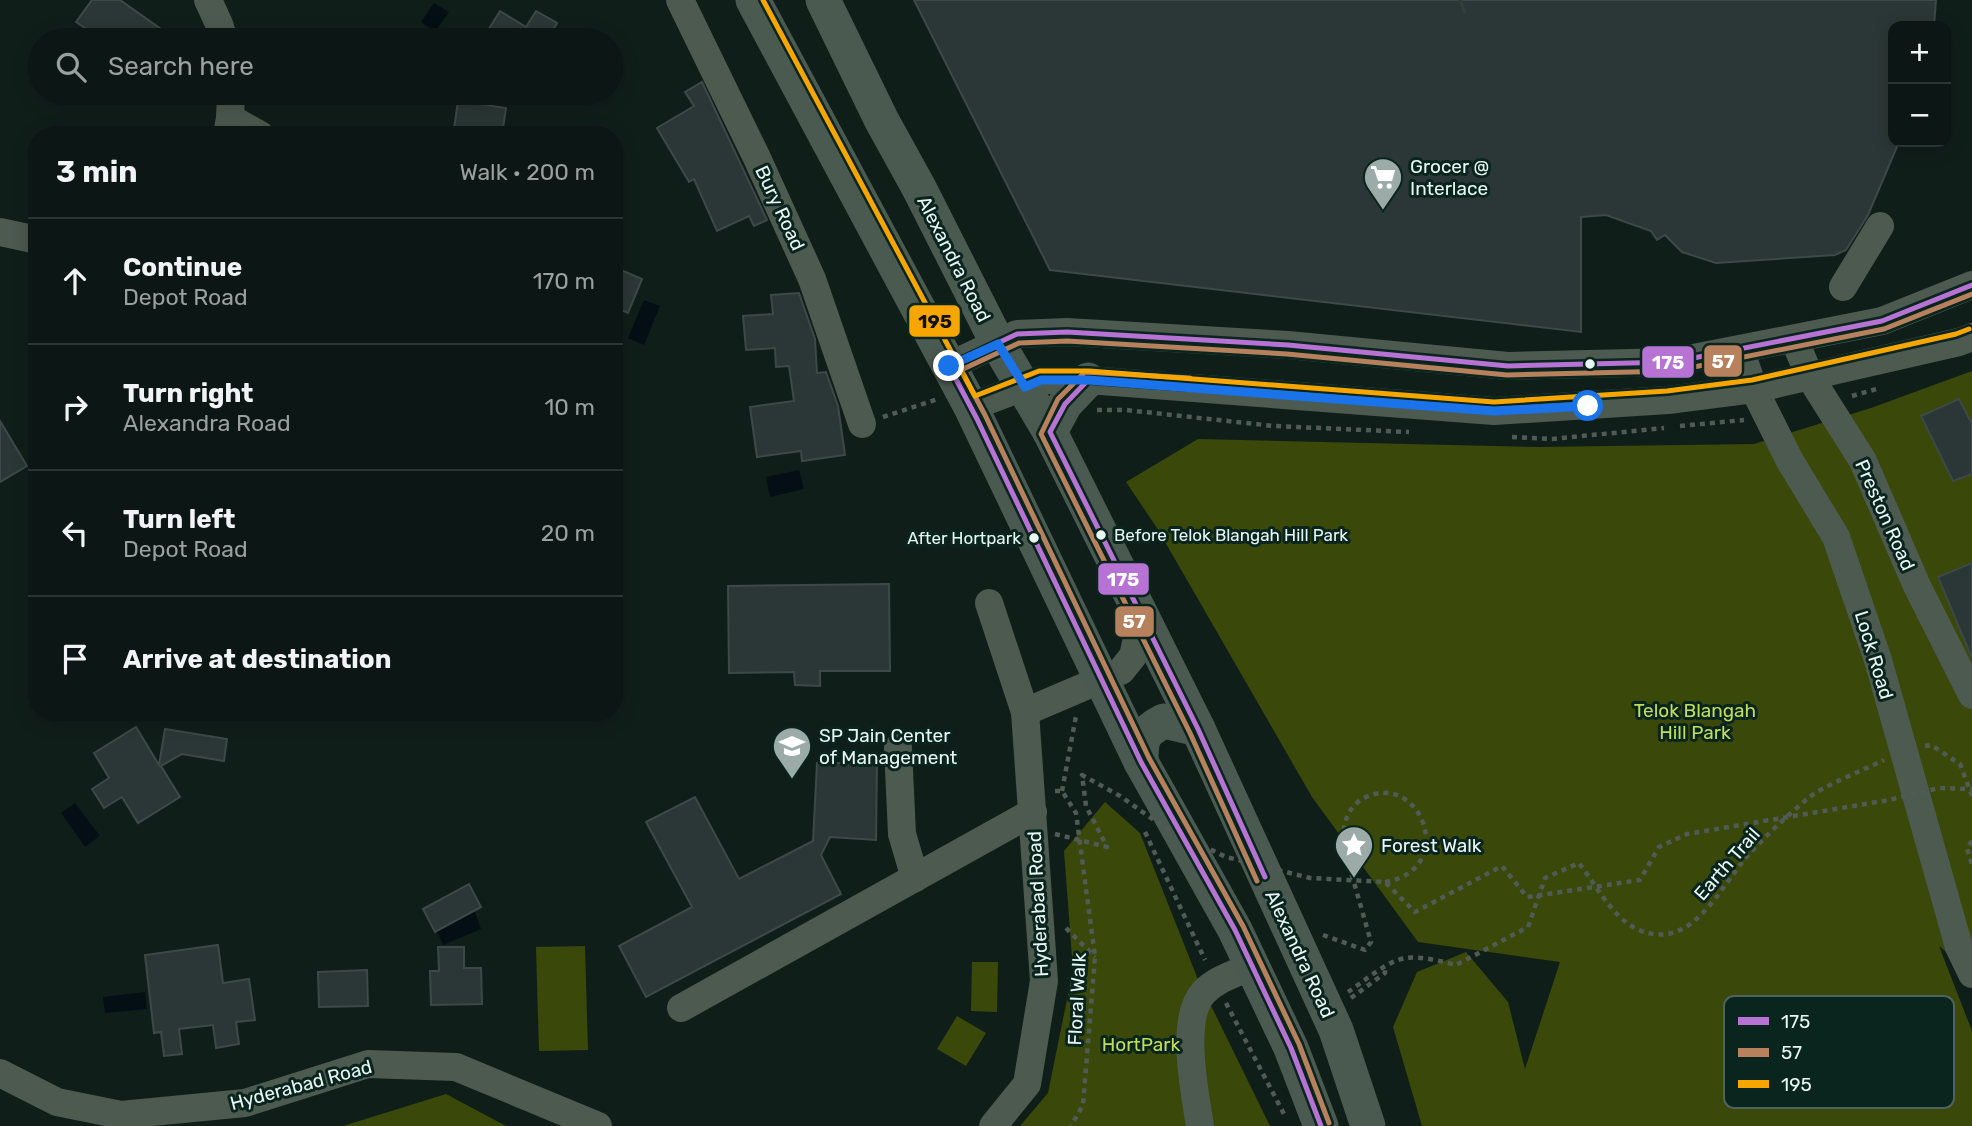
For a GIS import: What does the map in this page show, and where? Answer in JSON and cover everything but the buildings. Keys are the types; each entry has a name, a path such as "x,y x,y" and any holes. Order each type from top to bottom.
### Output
{"main road":[{"path":"753,0 971,407 1092,682 1141,762 1235,930 1291,1048 1321,1126"},
{"name":"Alexandra Road","path":"823,0 881,121 919,188 998,344 1050,432 1198,729 1336,1030 1368,1126"},
{"path":"1050,432 1065,404 1088,380"},
{"path":"1141,762 1141,740 1150,728 1164,720 1198,729"}],"street":[{"path":"208,0 219,28"},
{"name":"Bury Road","path":"680,0 812,279 862,424"},
{"path":"229,115 246,126"},
{"path":"1843,287 1880,226"},
{"path":"0,232 28,238"},
{"path":"949,366 1017,334 1067,332 1288,345 1508,366 1673,362 1882,321 1972,285"},
{"path":"971,407 1041,380 1088,380 1494,411 1668,400 1754,389 1972,337"},
{"name":"Preston Road","path":"1794,339 1810,377 1863,461 1917,586 1972,695"},
{"name":"Lock Road","path":"1740,350 1754,389 1790,461 1836,537 1878,660 1959,947 1972,974"},
{"name":"Hyderabad Road","path":"989,603 1025,712 1045,809 1044,981 1027,1084 993,1126"},
{"path":"1025,712 1121,671 1133,656 1142,617"},
{"path":"898,748 902,834 915,878"},
{"path":"681,1008 1045,809"},
{"path":"1200,1126 1190,1044 1192,1020 1201,994 1216,982 1252,967"},
{"name":"Hyderabad Road","path":"0,1073 57,1102 121,1115 244,1103 368,1064 456,1066 598,1126"}],"path":[{"path":"862,424 937,399"},
{"path":"1092,682 1062,791 1045,809 1055,834 1107,847 1086,806 1082,775 1120,796 1161,825 1226,857 1310,878 1385,882 1411,873 1424,857 1425,826 1420,814 1406,800 1386,793 1369,796 1352,807 1343,828 1343,844 1371,942 1365,950 1322,935"},
{"path":"1931,745 1960,764 1972,796"},
{"name":"Earth Trail","path":"1349,995 1385,967 1405,958 1456,965 1528,927 1545,878 1579,863 1625,922 1641,931 1659,934 1676,932 1692,924 1716,900 1745,859 1809,797 1903,753"},
{"path":"1963,772 1972,772"},
{"path":"1385,882 1415,912 1502,866 1527,897 1640,880 1659,846 1687,834 1889,800 1939,788 1972,789"},
{"name":"Floral Walk","path":"1062,791 1076,813 1095,957 1083,1105 1071,1126"},
{"path":"1972,841 1967,848 1972,865"}],"green space":[{"name":"Telok Blangah Hill Park","path":"1972,371 1972,974 1939,946 1972,1031 1972,1126 1422,1126 1393,1027 1417,972 1466,952 1508,1002 1525,1069 1560,962 1418,942 1312,797 1157,528 1126,482 1198,439 1537,447 1754,444 1871,408"},
{"name":"HortPark","path":"1105,802 1140,833 1197,977 1270,1126 1020,1126 1048,1093 1073,970 1064,851"},
{"path":"585,946 588,1050 539,1051 536,947"},
{"path":"972,962 998,962 997,1012 971,1011"},
{"path":"957,1016 986,1033 966,1066 937,1049"},
{"path":"446,1094 506,1126 343,1126"}],"shaded area":[{"path":"434,3 449,12 438,28 429,28 421,22"},
{"path":"644,300 660,306 644,345 628,338"},
{"path":"799,470 804,489 770,497 766,477"},
{"path":"75,803 100,836 85,847 61,813"},
{"path":"475,912 481,929 443,945 436,929"},
{"path":"145,992 147,1009 105,1013 103,997"}],"transit line":[{"name":"195","path":"763,0 975,396 1039,371 1089,371 1494,402 1667,391 1752,380 1969,329"},
{"name":"175","path":"1321,1126 1291,1048 1235,930 1141,762 949,366 1017,334 1067,332 1288,345 1508,366 1673,362 1882,321 1972,285"},
{"name":"57","path":"1329,1123 1299,1044 1243,926 1149,758 961,370 1019,343 1067,341 1287,354 1507,375 1674,371 1884,329 1972,294"},
{"name":"57","path":"1190,378 1085,372 1058,399 1041,434 1190,733 1257,881"},
{"name":"175","path":"1189,387 1088,380 1065,404 1050,432 1198,729 1265,877"}],"place":[{"name":"Grocer @ Interlace","path":"1383,211"},
{"name":"Before Telok Blangah Hill Park","path":"1101,535"},
{"name":"After Hortpark","path":"1034,538"},
{"name":"SP Jain Center of Management","path":"792,780"},
{"name":"Forest Walk","path":"1354,879"}],"route":[{"path":"949,366 998,344 1025,387 1041,380 1088,380 1494,411 1588,406"}]}
